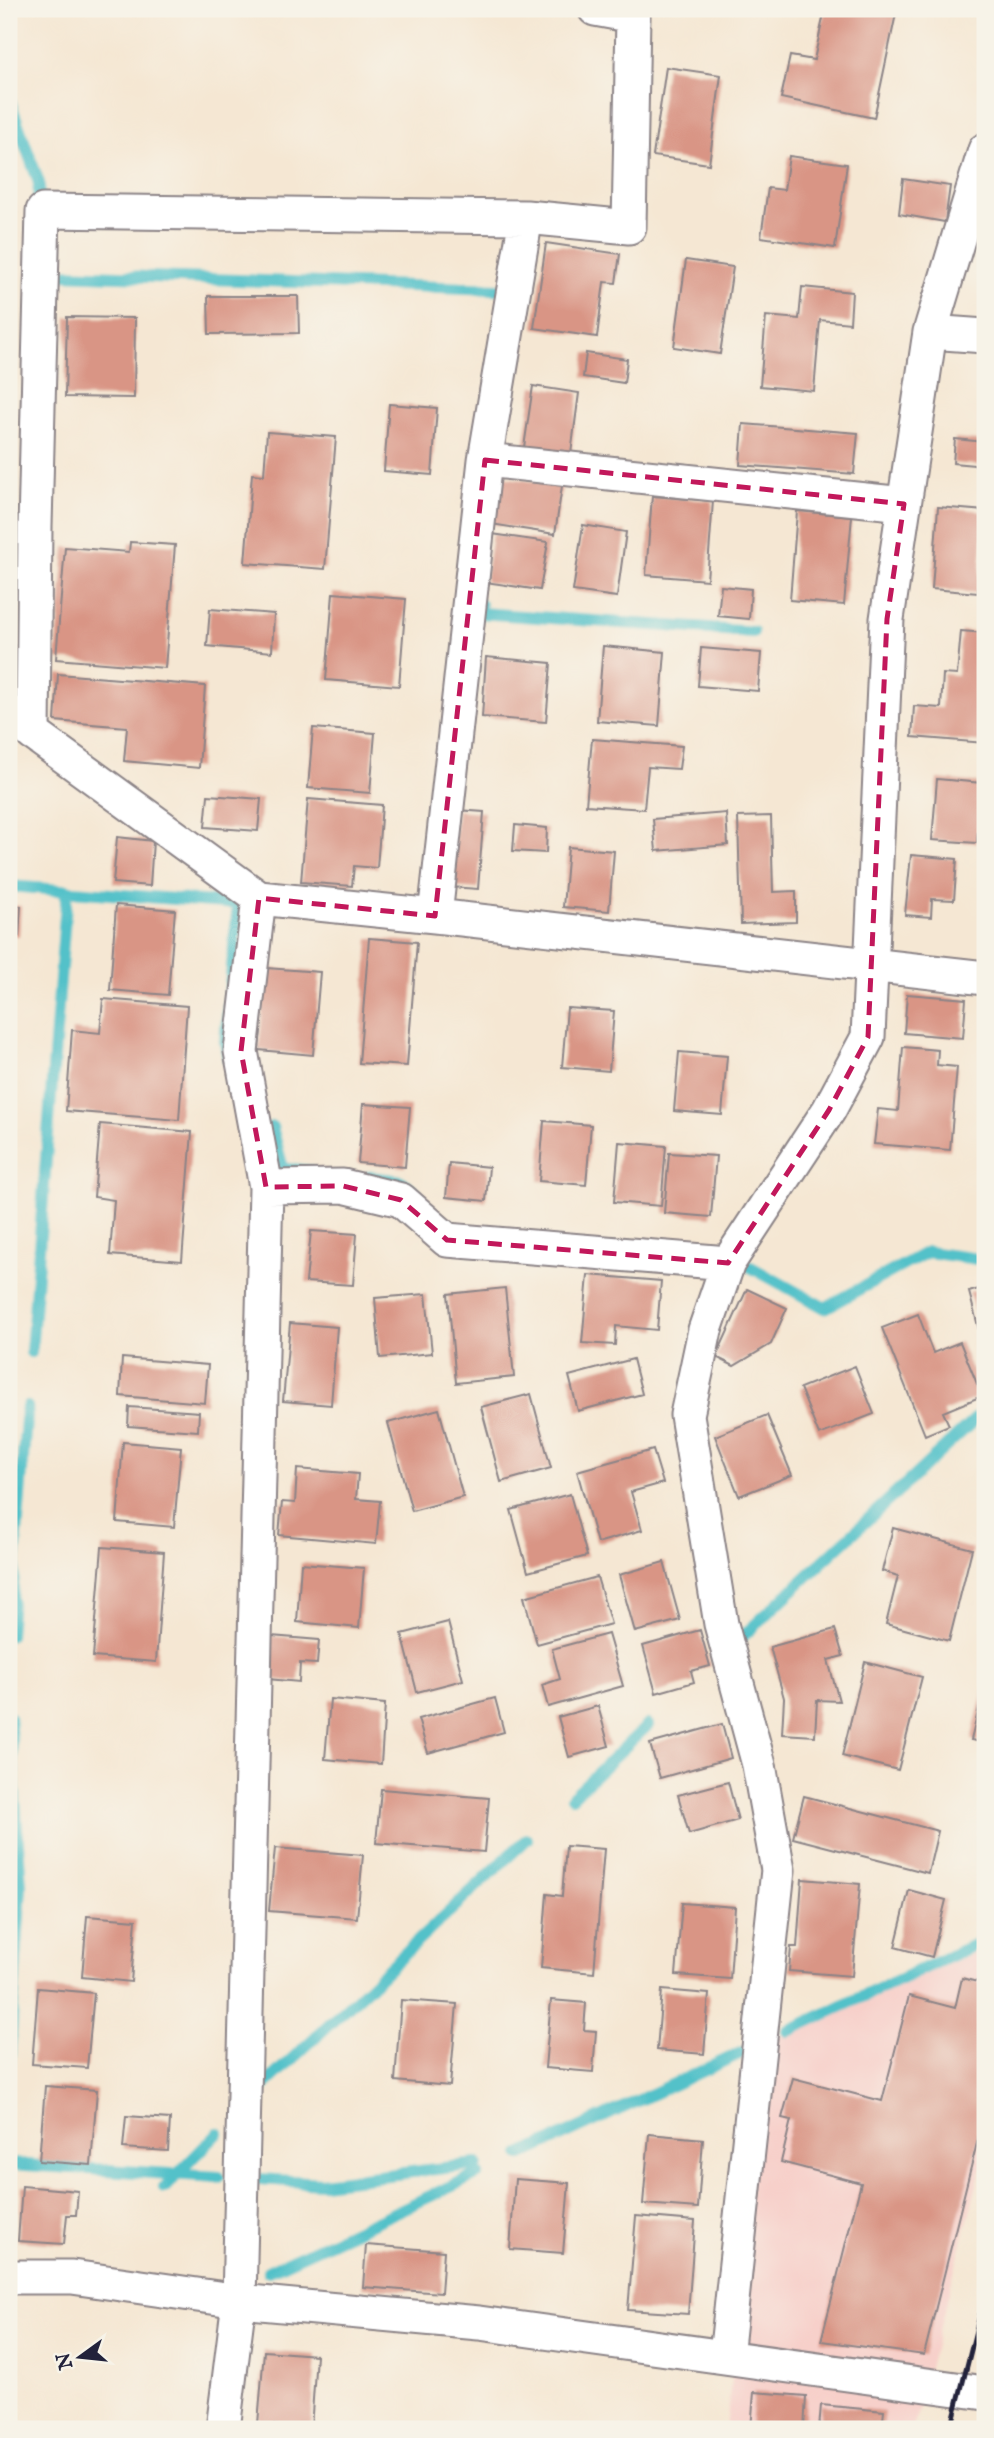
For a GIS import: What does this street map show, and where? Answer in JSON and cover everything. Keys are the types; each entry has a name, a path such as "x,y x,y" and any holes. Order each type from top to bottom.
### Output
{"street":[{"path":"596,9 633,16 629,227 526,217 43,212 35,526 21,725 259,898 985,978"},
{"path":"726,2357 778,1870 759,1765 721,1624 687,1415 705,1330 729,1263 829,1110 868,1037 887,619 930,332 985,150"},
{"path":"435,916 485,460 526,217"},
{"path":"930,332 985,337"},
{"path":"485,460 904,504"},
{"path":"223,2429 239,2301 266,1187 242,1051 259,898"},
{"path":"266,1187 343,1186 401,1200 447,1240 729,1263"},
{"path":"9,2277 72,2277 239,2301 479,2323 985,2393"}],"highlighted area":[{"path":"485,460 904,504 887,619 868,1037 829,1110 728,1263 447,1240 401,1200 343,1186 266,1187 241,1051 259,898 435,916"}],"shaded area":[{"path":"985,1948 985,2154 913,2429 726,2429 766,2042"}],"building":[{"path":"825,9 897,9 874,118 781,98 790,56 814,60"},
{"path":"666,67 721,75 709,164 653,156"},
{"path":"789,156 847,164 835,248 761,237 768,188 784,190"},
{"path":"903,179 950,186 945,222 899,214"},
{"path":"9,234 15,234 14,277 9,277"},
{"path":"546,243 620,254 616,283 604,282 597,337 534,328"},
{"path":"686,260 733,267 720,354 674,347"},
{"path":"802,287 852,292 850,323 820,320 814,391 760,386 766,316 799,319"},
{"path":"208,296 298,296 299,333 209,334"},
{"path":"67,317 135,318 134,398 65,397"},
{"path":"586,353 627,359 624,383 583,377"},
{"path":"533,386 579,393 570,461 523,454"},
{"path":"389,404 437,408 432,475 384,471"},
{"path":"743,424 858,433 854,474 740,465"},
{"path":"267,432 336,437 325,569 245,563 252,474 264,475"},
{"path":"955,439 985,442 985,466 953,463"},
{"path":"497,476 562,486 555,534 491,524"},
{"path":"652,496 713,501 707,580 646,575"},
{"path":"938,507 985,511 978,593 932,589"},
{"path":"797,511 852,516 844,605 790,600"},
{"path":"583,525 626,532 617,597 573,591"},
{"path":"492,534 548,542 540,590 485,582"},
{"path":"130,542 175,545 165,668 56,659 65,547 129,552"},
{"path":"721,586 751,589 749,619 718,616"},
{"path":"333,593 406,599 399,686 326,680"},
{"path":"210,609 274,614 272,652 207,646"},
{"path":"961,631 985,633 985,743 912,737 914,706 941,708 943,674 957,675"},
{"path":"603,646 665,652 659,726 597,721"},
{"path":"701,648 761,653 758,691 698,686"},
{"path":"486,657 551,663 546,722 482,717"},
{"path":"58,674 205,686 199,768 124,761 127,727 55,721"},
{"path":"313,728 375,733 370,793 308,788"},
{"path":"592,739 682,746 679,769 648,767 644,809 586,805"},
{"path":"937,779 982,783 977,843 932,840"},
{"path":"208,795 261,799 258,831 205,827"},
{"path":"308,799 382,805 377,868 354,866 352,886 301,882"},
{"path":"457,810 484,812 478,889 451,887"},
{"path":"726,813 728,845 656,851 653,819"},
{"path":"771,816 773,892 796,891 796,922 741,924 738,817"},
{"path":"515,825 547,828 546,853 513,851"},
{"path":"117,837 153,841 150,886 113,883"},
{"path":"568,847 614,851 609,911 563,907"},
{"path":"911,855 957,859 954,900 932,899 931,917 905,915"},
{"path":"9,905 21,906 19,936 9,935"},
{"path":"116,905 175,910 168,995 110,990"},
{"path":"369,938 417,942 407,1066 359,1063"},
{"path":"266,968 320,972 313,1055 259,1050"},
{"path":"907,994 966,999 963,1038 904,1033"},
{"path":"103,999 187,1006 179,1120 66,1111 72,1030 100,1033"},
{"path":"567,1008 614,1011 609,1071 562,1067"},
{"path":"903,1047 938,1050 937,1065 957,1067 950,1150 874,1144 878,1109 898,1111"},
{"path":"679,1052 727,1056 722,1115 674,1111"},
{"path":"363,1104 410,1107 405,1167 358,1163"},
{"path":"544,1121 591,1125 586,1185 539,1181"},
{"path":"100,1124 192,1132 182,1261 110,1255 114,1200 94,1197"},
{"path":"619,1142 666,1146 661,1206 614,1202"},
{"path":"669,1153 716,1156 711,1217 664,1213"},
{"path":"449,1163 489,1167 486,1201 446,1197"},
{"path":"311,1231 357,1234 353,1285 306,1282"},
{"path":"588,1275 661,1281 657,1330 616,1326 615,1345 582,1343"},
{"path":"985,1287 985,1348 984,1349 969,1292"},
{"path":"505,1288 514,1377 456,1383 448,1294"},
{"path":"747,1289 787,1308 771,1344 734,1366 716,1357"},
{"path":"426,1294 432,1353 380,1358 375,1298"},
{"path":"918,1314 933,1353 960,1342 982,1396 943,1412 949,1425 925,1435 882,1328"},
{"path":"290,1323 337,1327 331,1405 283,1401"},
{"path":"122,1358 208,1365 205,1403 120,1396"},
{"path":"633,1359 642,1394 578,1411 569,1376"},
{"path":"855,1366 874,1414 819,1435 800,1388"},
{"path":"531,1394 551,1468 501,1482 481,1407"},
{"path":"129,1407 199,1412 198,1431 128,1426"},
{"path":"439,1409 463,1497 412,1511 388,1423"},
{"path":"767,1415 792,1475 739,1496 715,1436"},
{"path":"123,1442 181,1447 174,1527 117,1522"},
{"path":"653,1450 663,1483 631,1492 642,1530 597,1543 577,1471"},
{"path":"297,1469 358,1474 356,1499 380,1501 376,1544 279,1535 282,1502 295,1503"},
{"path":"570,1494 587,1556 528,1572 511,1510"},
{"path":"893,1528 972,1549 949,1641 886,1624 898,1576 882,1571"},
{"path":"102,1547 164,1552 156,1662 93,1657"},
{"path":"664,1562 680,1620 635,1632 619,1575"},
{"path":"301,1563 364,1568 359,1628 297,1622"},
{"path":"597,1577 611,1624 537,1644 524,1597"},
{"path":"448,1622 463,1680 417,1692 402,1634"},
{"path":"835,1629 843,1656 828,1660 839,1701 817,1700 815,1736 782,1734 784,1698 770,1647"},
{"path":"700,1630 710,1666 691,1671 694,1682 656,1693 643,1646"},
{"path":"608,1634 623,1686 548,1707 542,1685 560,1679 552,1649"},
{"path":"271,1636 319,1640 317,1664 300,1663 299,1682 268,1679"},
{"path":"865,1662 922,1677 898,1770 842,1756"},
{"path":"985,1689 985,1743 971,1740"},
{"path":"495,1698 504,1732 428,1753 418,1719"},
{"path":"330,1699 385,1704 381,1764 325,1759"},
{"path":"598,1706 609,1746 569,1757 558,1717"},
{"path":"722,1724 731,1758 660,1778 650,1744"},
{"path":"728,1782 738,1820 689,1834 678,1795"},
{"path":"381,1789 489,1798 484,1852 376,1843"},
{"path":"804,1796 938,1831 928,1873 793,1838"},
{"path":"566,1846 604,1849 594,1973 541,1968 547,1894 562,1896"},
{"path":"275,1848 363,1855 357,1918 269,1911"},
{"path":"802,1879 860,1884 852,1976 789,1971 791,1947 797,1947"},
{"path":"909,1890 946,1900 932,1957 895,1947"},
{"path":"682,1903 735,1907 730,1979 676,1975"},
{"path":"87,1916 136,1920 131,1982 82,1977"},
{"path":"962,1978 985,1984 985,2111 924,2355 821,2341 861,2183 781,2162 791,2120 782,2118 793,2078 882,2101 909,1996 955,2008"},
{"path":"38,1988 94,1993 87,2068 32,2064"},
{"path":"662,1990 709,1994 704,2054 657,2050"},
{"path":"401,2000 457,2004 450,2086 395,2081"},
{"path":"551,2000 586,2003 584,2030 596,2031 593,2072 545,2068"},
{"path":"45,2086 97,2090 91,2165 39,2161"},
{"path":"126,2116 170,2119 168,2151 123,2148"},
{"path":"649,2134 703,2139 698,2208 643,2204"},
{"path":"515,2179 569,2183 563,2253 510,2249"},
{"path":"22,2186 78,2191 76,2215 67,2215 64,2244 18,2241"},
{"path":"636,2216 695,2221 688,2314 628,2310"},
{"path":"366,2245 444,2251 441,2293 363,2287"},
{"path":"264,2351 316,2355 311,2429 258,2424"},
{"path":"754,2392 806,2396 804,2429 751,2429"},
{"path":"821,2405 884,2411 882,2429 819,2429"}],"waterway":[{"path":"9,99 39,183 38,210"},
{"path":"61,274 497,289"},
{"path":"480,605 479,613 753,632"},
{"path":"9,886 238,904 225,1042 228,1059"},
{"path":"31,1352 67,890"},
{"path":"272,1127 283,1169 309,1171"},
{"path":"369,1177 401,1181 416,1193"},
{"path":"747,1265 825,1308 927,1252 985,1260"},
{"path":"9,1635 27,1407"},
{"path":"742,1637 985,1410"},
{"path":"9,1717 21,1886 9,2061"},
{"path":"572,1797 648,1725"},
{"path":"260,2089 527,1839"},
{"path":"788,2031 985,1940"},
{"path":"521,2155 743,2052"},
{"path":"164,2188 218,2133"},
{"path":"9,2164 219,2177"},
{"path":"259,2179 322,2183 477,2164"},
{"path":"268,2271 478,2174"}],"railway":[{"path":"951,2429 985,2295"}]}
